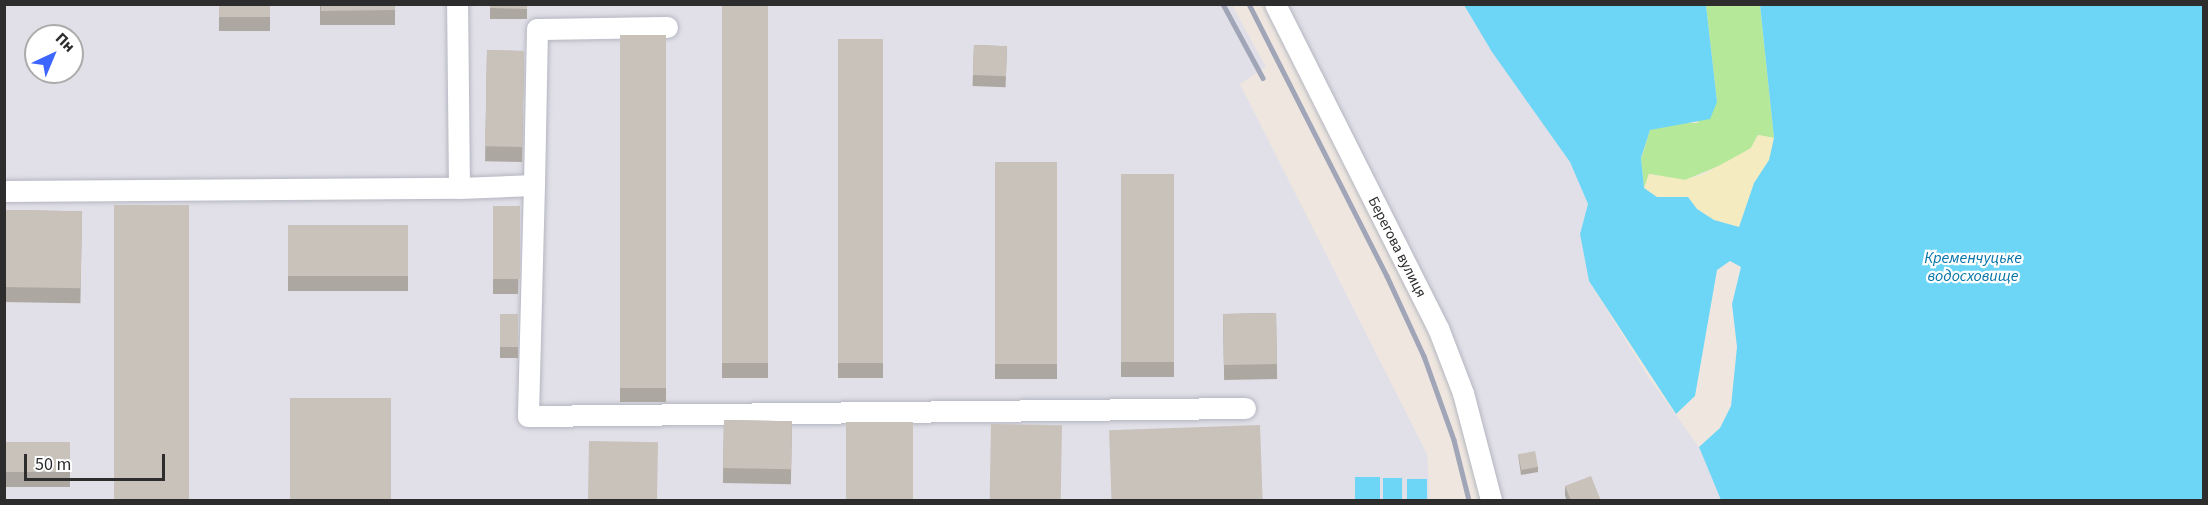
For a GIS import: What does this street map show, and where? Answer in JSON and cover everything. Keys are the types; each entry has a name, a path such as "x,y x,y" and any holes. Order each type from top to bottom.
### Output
{"street":[{"path":"457,4 459,188"},
{"name":"Берегова вулиця","path":"1275,4 1438,328 1463,393 1491,501"},
{"path":"668,27 537,29 528,416 1245,408"},
{"path":"4,191 459,188 534,185"}],"shaded area":[{"path":"4,5 1232,5 1266,67 1240,84 1427,454 1430,500 5,500"},
{"path":"1275,5 1464,5 1492,52 1570,162 1588,204 1580,234 1589,281 1649,378 1699,447 1721,500 1494,500 1466,394"}],"green space":[{"path":"1706,5 1760,5 1774,138 1758,135 1751,148 1733,160 1685,180 1649,174 1644,188 1641,159 1650,130 1677,123 1697,123 1717,102"}],"sand":[{"path":"1758,135 1774,138 1771,152 1778,154 1754,183 1739,227 1714,220 1697,209 1688,197 1657,197 1644,188 1649,174 1685,180 1704,174 1751,148"}],"water":[{"name":"Кременчуцьке водосховище","path":"1464,5 1706,5 1717,102 1710,119 1650,130 1641,158 1644,188 1657,197 1688,197 1697,209 1714,220 1739,227 1754,183 1769,160 1774,138 1760,5 2203,5 2203,500 1721,500 1699,447 1720,428 1731,406 1737,347 1732,304 1741,267 1730,261 1717,270 1695,396 1676,414 1589,281 1580,234 1588,204 1570,162 1492,52"},
{"path":"1355,477 1380,477 1380,500 1355,500"},
{"path":"1383,478 1402,478 1402,500 1383,500"},
{"path":"1407,479 1427,479 1427,500 1407,500"}],"building":[{"path":"219,4 270,4 270,17 219,17"},
{"path":"321,4 395,4 395,10 321,11"},
{"path":"490,4 527,4 527,9 490,8"},
{"path":"722,4 768,4 768,363 722,363"},
{"path":"620,35 666,35 666,388 620,388"},
{"path":"838,39 883,39 883,363 838,363"},
{"path":"974,45 1007,46 1006,76 973,75"},
{"path":"487,50 524,51 522,147 485,146"},
{"path":"995,162 1057,162 1057,364 995,364"},
{"path":"1121,174 1174,174 1174,362 1121,362"},
{"path":"114,205 189,205 189,500 114,500"},
{"path":"493,206 520,206 520,279 493,279"},
{"path":"4,210 82,211 81,288 4,287"},
{"path":"288,225 408,225 408,276 288,276"},
{"path":"1276,313 1277,364 1224,365 1223,314"},
{"path":"500,314 518,314 518,347 500,347"},
{"path":"290,398 391,398 391,500 290,500"},
{"path":"724,420 792,421 791,469 723,468"},
{"path":"846,422 913,422 913,500 846,500"},
{"path":"991,424 1062,425 1061,500 990,500"},
{"path":"1260,425 1263,500 1112,500 1109,430"},
{"path":"589,441 658,442 657,500 588,500"},
{"path":"4,442 70,442 70,472 4,472"},
{"path":"1535,451 1538,467 1521,470 1518,454"},
{"path":"1591,476 1601,501 1571,501 1565,486"}],"railway":[{"path":"1223,4 1263,78"},
{"path":"1249,4 1387,276 1424,356 1454,440 1469,500"}]}
